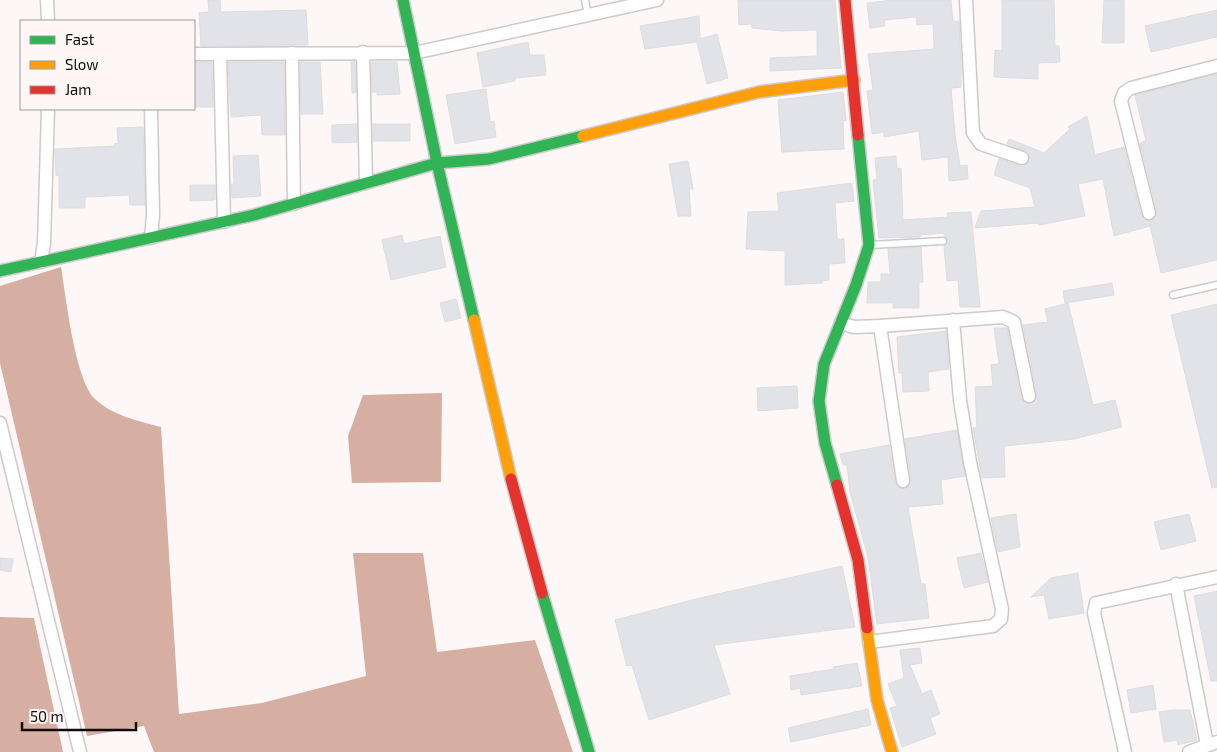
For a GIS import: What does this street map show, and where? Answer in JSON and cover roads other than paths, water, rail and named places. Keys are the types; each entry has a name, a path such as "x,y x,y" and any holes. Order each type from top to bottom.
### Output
{"street":[{"path":"47,0 48,20"},
{"path":"403,0 437,163 517,506 589,752"},
{"path":"195,54 414,53 657,0"},
{"path":"846,0 869,246 824,364 820,400 826,444 858,560 877,700 892,752"},
{"path":"966,0 974,133 981,144 1022,158"},
{"path":"363,52 366,183"},
{"path":"292,53 294,204"},
{"path":"220,54 224,222"},
{"path":"1149,213 1121,101 1124,93 1131,88 1217,66"},
{"path":"0,271 224,222 437,163 489,159 759,92 854,80"},
{"path":"41,262 44,243 48,110"},
{"path":"150,238 153,215 151,110"},
{"path":"841,323 854,327 1003,317 1014,322 1029,396"},
{"path":"869,642 993,626 1001,619 1002,610 973,478 960,400 953,320"},
{"path":"880,326 903,481"},
{"path":"0,423 80,752"},
{"path":"1125,752 1094,613 1096,603 1176,584 1217,577"},
{"path":"1176,584 1212,743 1188,752"}],"lane":[{"path":"584,0 588,16"},
{"path":"869,246 943,241"},
{"path":"1173,295 1217,285"}]}
